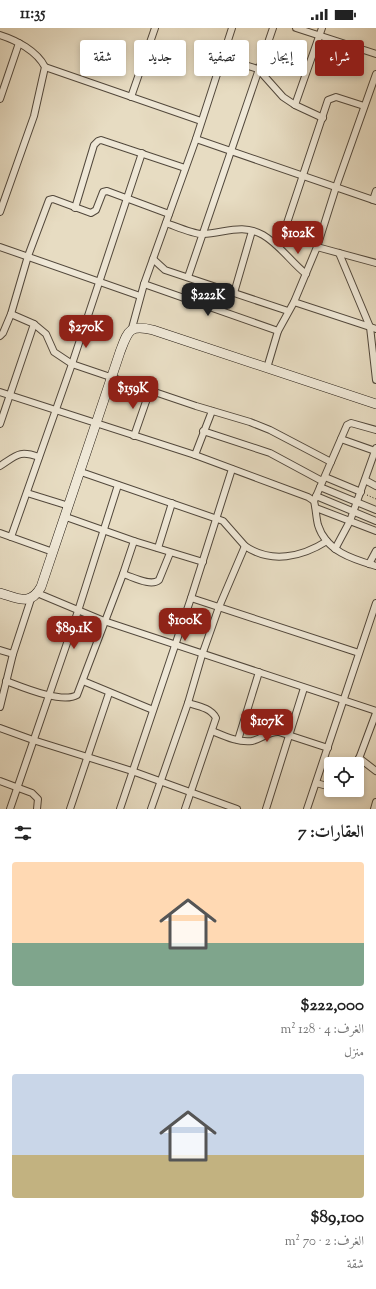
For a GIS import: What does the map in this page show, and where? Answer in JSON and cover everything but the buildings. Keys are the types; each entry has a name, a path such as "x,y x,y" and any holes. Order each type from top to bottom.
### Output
{"main road":[{"path":"0,593 24,600 34,596 66,517 125,339 132,328 141,327 153,330 376,404"}],"street":[{"path":"131,97 155,28"},
{"path":"228,40 232,28"},
{"path":"269,40 273,28"},
{"path":"296,28 376,54"},
{"path":"295,105 322,28"},
{"path":"0,35 19,43 38,56 45,67 202,121"},
{"path":"0,99 19,43"},
{"path":"0,212 3,195 34,116 45,67"},
{"path":"188,277 257,72"},
{"path":"267,368 278,331 294,302 317,247 336,187 376,74"},
{"path":"132,328 144,284 196,139 216,76"},
{"path":"264,76 282,97 323,118"},
{"path":"279,247 328,100 332,97 364,106"},
{"path":"196,139 374,201 376,191"},
{"path":"75,208 96,142 101,140 185,168"},
{"path":"11,537 56,411 142,153"},
{"path":"0,336 3,333 11,314 28,256 49,200 52,199 75,208 94,212 100,196 103,192 107,191 127,197 169,214"},
{"path":"166,222 202,235 225,230 242,229 263,235 279,247 306,274"},
{"path":"234,293 252,231"},
{"path":"0,247 140,296"},
{"path":"317,247 376,263"},
{"path":"339,253 373,328 376,380"},
{"path":"153,259 165,270 288,311"},
{"path":"144,284 278,331"},
{"path":"294,302 373,328"},
{"path":"11,314 34,324 46,334 54,352 72,364 270,430 331,462"},
{"path":"0,424 11,396 34,324"},
{"path":"134,436 150,390"},
{"path":"0,392 195,455 376,521"},
{"path":"195,455 212,411"},
{"path":"376,430 348,424 315,499 318,525 327,541 335,549 354,560 376,566"},
{"path":"204,431 270,453 357,502 376,510"},
{"path":"335,549 354,512 375,449 341,439"},
{"path":"0,466 22,453 39,457"},
{"path":"120,809 175,644 192,598 232,469"},
{"path":"80,472 223,520 246,546 255,553 283,557 302,554 327,541"},
{"path":"365,480 376,486"},
{"path":"322,482 361,492"},
{"path":"10,809 105,530 118,485"},
{"path":"27,493 69,506"},
{"path":"158,548 172,503"},
{"path":"316,508 376,531"},
{"path":"66,517 170,553 203,562"},
{"path":"0,533 53,552"},
{"path":"6,681 48,695 73,697 77,694 123,574 134,541"},
{"path":"152,809 219,607 246,546"},
{"path":"369,564 376,551"},
{"path":"123,574 150,582 156,582 159,580 170,553"},
{"path":"0,707 13,654 34,596 175,644 202,655 259,672 376,712 359,757"},
{"path":"192,598 359,653"},
{"path":"308,809 359,653 374,616 376,603"},
{"path":"0,650 13,654"},
{"path":"238,740 259,672"},
{"path":"83,681 153,710"},
{"path":"266,809 304,688"},
{"path":"70,809 86,757 109,693"},
{"path":"185,809 216,718 208,709 188,702"},
{"path":"0,728 237,809"},
{"path":"212,732 238,740 253,741 274,731 328,748"},
{"path":"364,764 376,771"},
{"path":"0,781 32,793 38,799 37,809"},
{"path":"316,783 324,785"},
{"path":"374,809 376,802"}],"path":[{"path":"361,492 376,499"}]}
